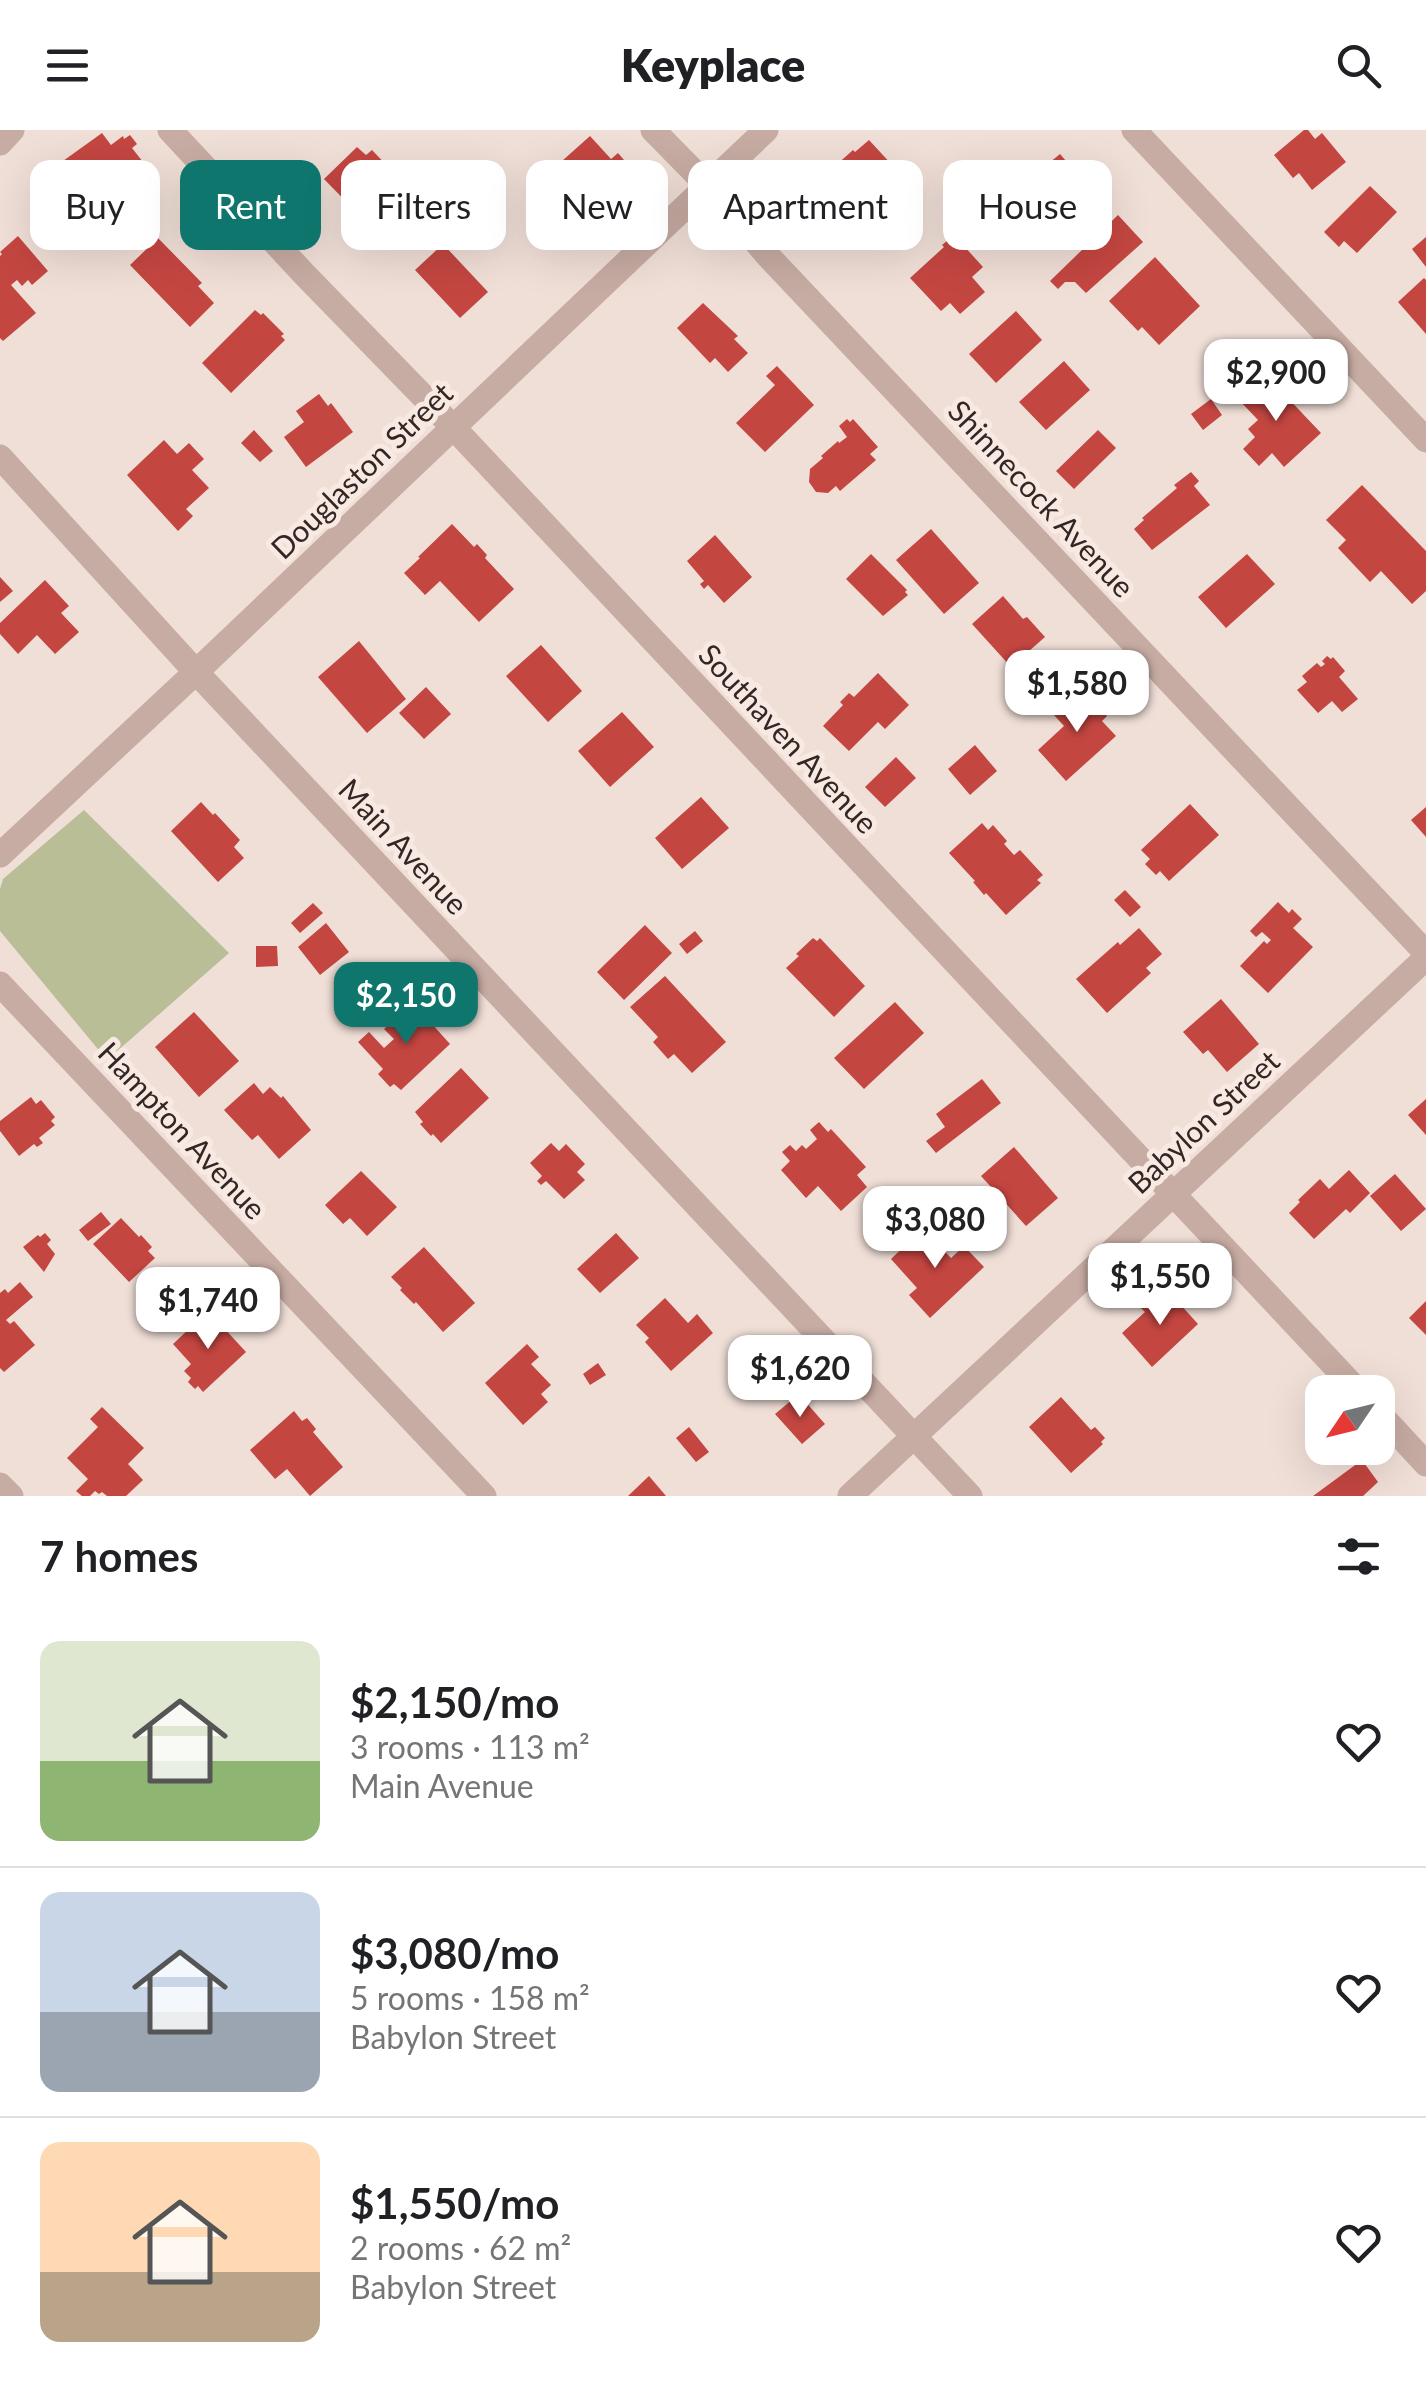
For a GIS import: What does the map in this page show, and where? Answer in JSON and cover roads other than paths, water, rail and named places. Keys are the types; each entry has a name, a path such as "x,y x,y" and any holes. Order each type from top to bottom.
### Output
{"street":[{"path":"0,143 12,130"},
{"name":"Southaven Avenue","path":"170,130 1343,1375"},
{"name":"Shinnecock Avenue","path":"653,130 688,166"},
{"name":"Douglaston Street","path":"735,160 766,130"},
{"path":"1134,130 1426,440"},
{"name":"Douglaston Street","path":"0,855 688,205"},
{"name":"Shinnecock Avenue","path":"763,250 1426,955"},
{"name":"Main Avenue","path":"0,457 196,672 970,1496"},
{"name":"Babylon Street","path":"850,1496 1426,955"},
{"name":"Hampton Avenue","path":"0,984 484,1496"},
{"path":"1395,1430 1426,1464"},
{"path":"0,1485 10,1496"}]}
